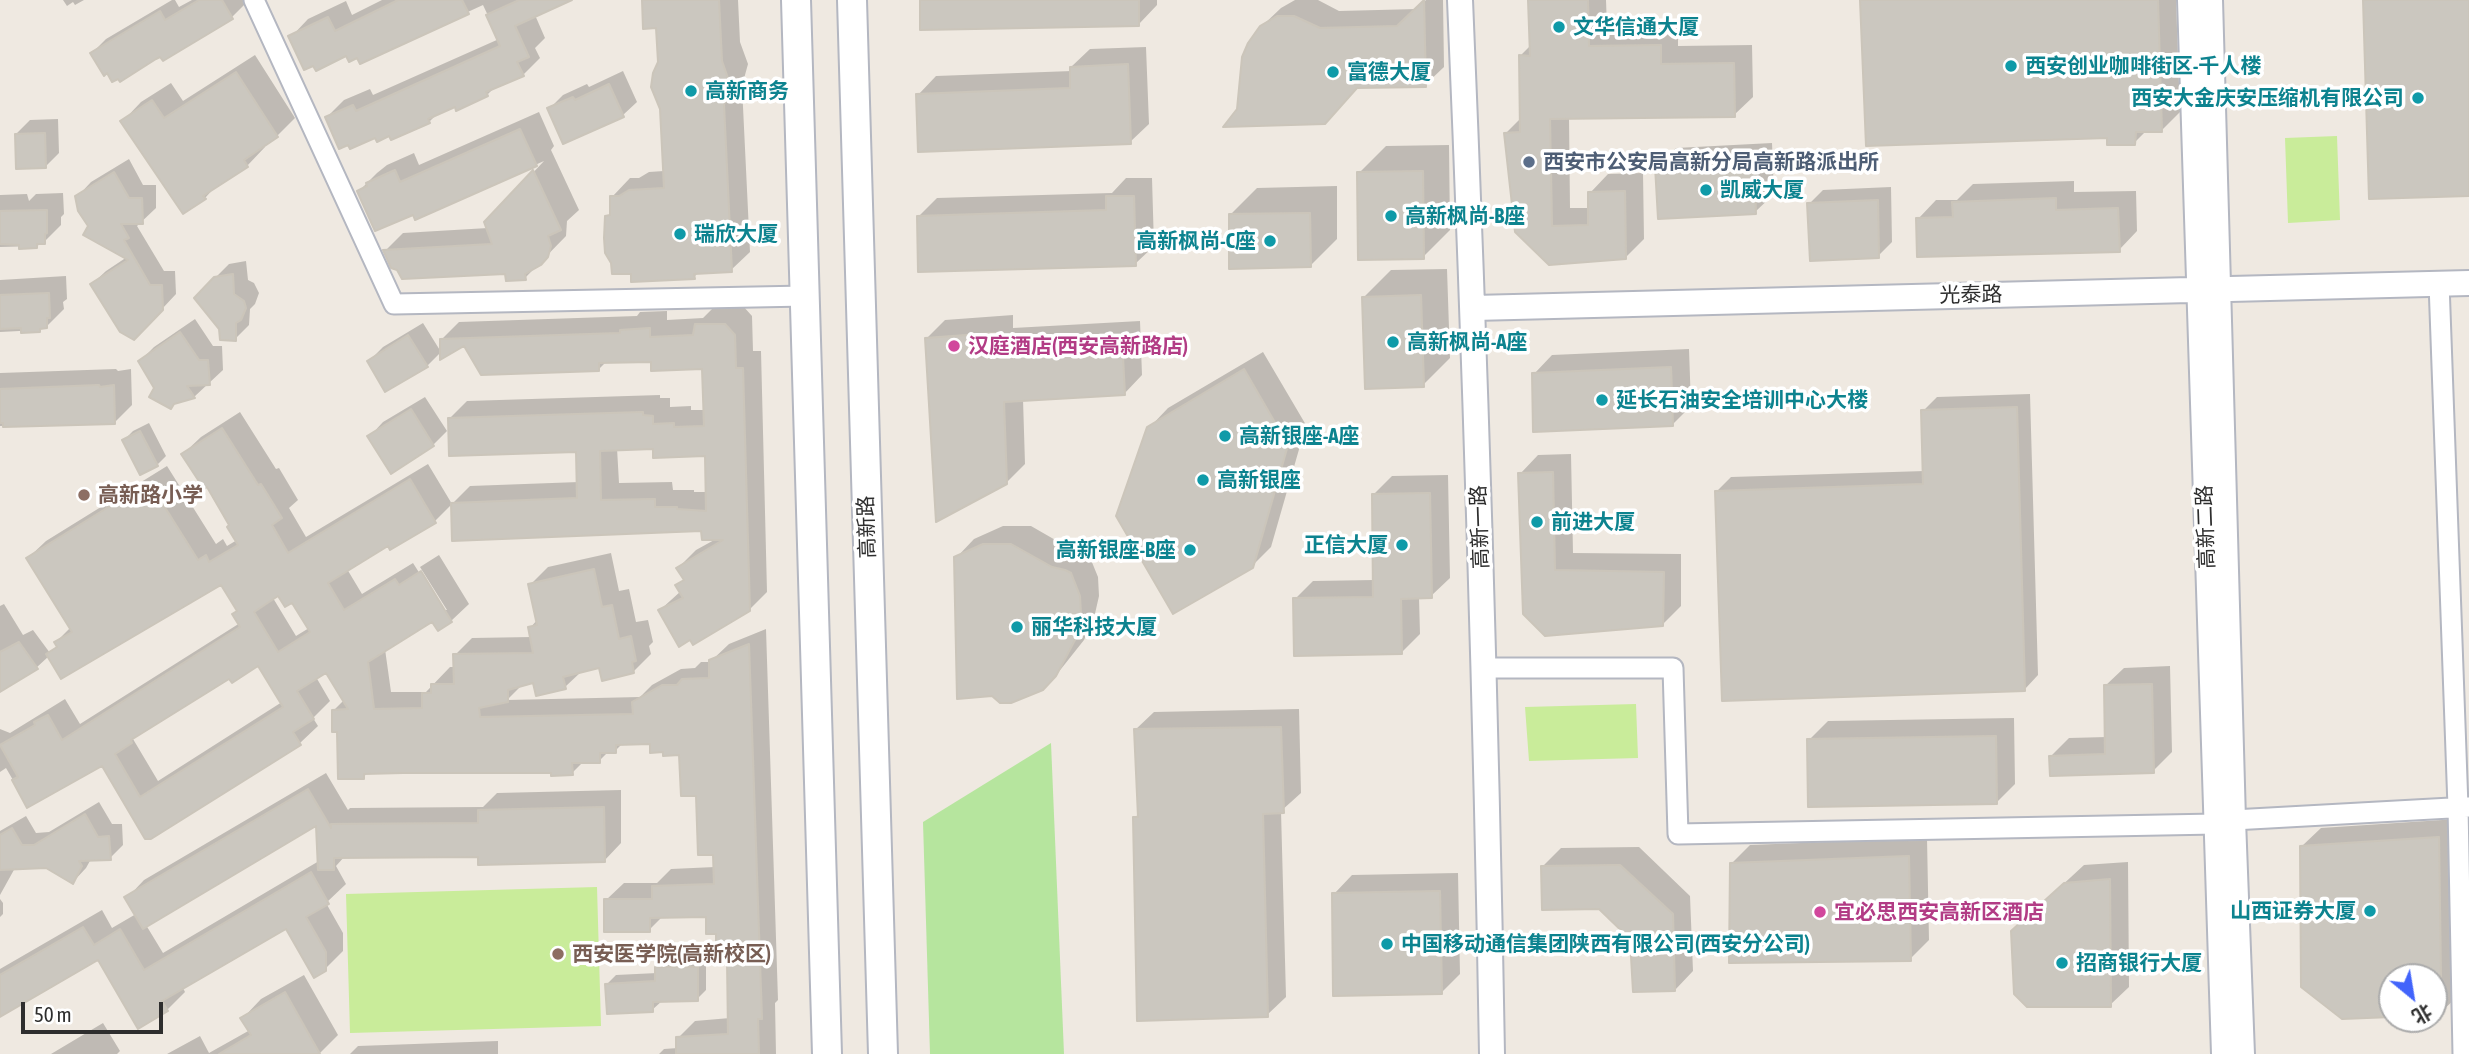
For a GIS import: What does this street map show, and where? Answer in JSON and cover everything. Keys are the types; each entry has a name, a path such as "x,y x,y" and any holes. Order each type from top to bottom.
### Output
{"main road":[{"path":"796,0 827,1054"},
{"name":"高新路","path":"852,0 883,1054"}],"street":[{"path":"254,0 394,304 806,296"},
{"name":"高新一路","path":"1460,0 1474,307 1485,668 1492,1054"},
{"name":"高新二路","path":"2190,0 2208,288 2224,822 2224,1054"},
{"name":"高新二路","path":"2208,288 2210,0"},
{"name":"光泰路","path":"1474,307 2469,282"},
{"path":"2439,283 2464,807 2463,1054"},
{"path":"1485,668 1674,667 1678,834 2224,822 2464,807"},
{"name":"高新二路","path":"2224,822 2242,1054"}],"green space":[{"path":"2337,136 2340,220 2288,223 2285,138"},
{"path":"1636,704 1638,758 1529,761 1525,707"},
{"path":"1051,743 1064,1054 930,1054 923,822"},
{"path":"597,887 601,1026 350,1033 346,894"}],"building":[{"path":"199,0 222,0 233,19 163,61 160,57 120,82 118,79 112,82 107,73 104,76 90,53 160,11 165,20"},
{"path":"398,0 462,0 469,14 360,64 357,58 349,62 346,56 316,71 313,66 304,70 288,36 328,17 335,31"},
{"path":"519,0 572,0 515,26 529,57 517,62 524,76 486,92 488,96 456,111 455,107 428,119 430,123 391,140 389,136 377,142 375,138 350,149 348,145 339,149 325,117 353,105 356,111 500,46 486,15"},
{"path":"642,0 719,0 722,61 730,84 724,105 732,272 694,274 695,279 631,282 631,274 612,274 611,263 605,253 605,216 610,215 610,196 619,196 629,190 664,188 660,109 651,87 658,62 656,28 643,29"},
{"path":"920,0 1139,0 1139,26 920,30"},
{"name":"富德大厦","path":"1424,0 1426,87 1357,88 1325,124 1223,127 1237,109 1242,57 1260,26 1277,16 1294,16 1320,28 1397,26"},
{"path":"1528,0 1588,0 1589,46 1661,45 1661,64 1734,63 1735,117 1550,119 1552,226 1588,225 1588,192 1625,191 1626,259 1549,265 1515,232 1504,133 1520,132 1519,55 1530,56"},
{"name":"西安创业咖啡街区-千人楼","path":"1860,0 2158,0 2162,132 2136,132 2135,145 2107,145 2107,138 1866,146"},
{"name":"西安大金庆安压缩机有限公司","path":"2363,0 2469,0 2469,196 2369,199"},
{"path":"1128,64 1131,144 918,152 916,94 1070,88 1070,67"},
{"path":"236,72 278,137 244,160 248,167 203,196 206,199 183,214 120,121 152,100 164,118"},
{"path":"609,84 624,117 563,144 547,108 573,97 575,100"},
{"path":"520,129 537,166 415,220 413,215 375,231 357,191 367,186 366,183 395,170 400,182"},
{"path":"45,133 46,168 16,169 15,134"},
{"name":"凯威大厦","path":"1754,161 1756,214 1658,219 1655,166"},
{"path":"533,170 561,230 548,236 551,246 548,257 541,265 525,274 526,280 506,281 505,274 402,279 397,270 391,268 383,250 492,244 484,222"},
{"name":"高新枫尚-B座","path":"1423,171 1424,259 1358,260 1357,172"},
{"path":"114,172 129,198 142,198 143,224 121,224 129,238 124,240 150,285 162,285 163,310 134,340 120,332 90,284 128,260 83,235 88,226 78,211 75,196"},
{"path":"1106,196 1134,196 1136,266 918,272 917,216 1106,210"},
{"path":"2056,198 2056,210 2118,208 2120,252 1917,257 1916,218 1953,217 1952,202"},
{"path":"1878,200 1879,258 1810,261 1807,203"},
{"path":"47,210 45,244 37,244 37,248 19,249 19,245 0,244 0,211"},
{"name":"高新枫尚-C座","path":"1310,213 1311,267 1229,269 1229,214"},
{"path":"233,274 234,294 244,301 246,308 241,320 236,323 236,341 220,340 219,329 194,298 214,277"},
{"path":"49,293 50,318 47,318 47,328 40,329 40,332 21,333 21,328 0,329 0,295"},
{"name":"高新枫尚-A座","path":"1421,295 1424,387 1365,389 1362,297"},
{"path":"695,324 725,324 735,335 736,368 743,368 750,611 693,645 690,640 679,647 658,610 683,598 675,585 684,580 676,568 723,540 702,540 701,531 452,541 451,503 577,498 576,452 449,456 448,418 643,412 643,415 653,416 653,424 674,423 674,427 704,426 702,369 651,371 651,362 599,363 599,371 481,375 464,346 440,360 440,339 620,333 620,330 650,328 650,337 693,335","holes":["653,449 653,458 705,456 706,511 655,507 655,499 601,500 600,451"]},
{"path":"180,332 199,360 208,360 210,385 187,386 195,398 174,404 171,409 149,397 154,388 138,361"},
{"path":"995,333 995,346 1122,339 1125,395 1004,402 1007,484 936,522 925,338"},
{"path":"408,335 428,367 385,392 367,361"},
{"name":"延长石油安全培训中心大楼","path":"1671,367 1673,426 1533,432 1532,373"},
{"name":"高新银座","path":"1244,369 1288,445 1253,568 1173,614 1116,516 1147,427"},
{"path":"114,385 115,424 3,427 3,423 0,423 0,389"},
{"path":"2017,407 2025,691 1722,701 1715,491 1923,484 1921,410"},
{"path":"411,409 434,446 391,474 367,436"},
{"path":"222,428 282,518 272,525 288,553 410,479 436,523 390,550 388,546 328,583 344,610 395,579 399,585 421,571 452,622 438,631 432,622 368,662 374,709 422,708 422,693 431,693 431,684 454,684 453,654 533,653 528,627 537,625 528,584 594,569 602,607 612,605 619,639 631,636 636,661 632,662 634,673 602,681 599,668 563,677 566,689 536,696 533,683 508,690 508,702 479,708 480,717 633,714 632,702 662,685 677,685 682,679 709,678 709,660 749,644 762,1019 758,1019 759,1054 676,1054 676,1037 728,1034 727,960 716,960 716,934 706,934 706,917 650,918 650,932 604,932 604,899 652,899 652,886 714,884 713,855 698,855 696,796 681,796 679,755 650,753 650,744 616,745 616,753 600,753 600,763 572,763 573,775 403,773 364,774 364,779 338,779 337,732 332,732 332,710 348,709 326,673 297,691 314,719 293,732 301,745 151,839 145,839 102,766 27,808 12,780 18,777 0,745 48,715 62,740 240,627 232,614 237,611 221,585 61,679 46,654 57,647 54,642 72,632 26,558 149,482 198,560 206,555 209,562 238,545 207,487 204,489 181,454","holes":["278,596 285,607 292,603 310,632 278,652 254,612","258,666 283,707 140,797 115,754 132,743 131,740 229,679 232,683"]},
{"path":"140,431 158,466 140,475 122,440"},
{"name":"前进大厦","path":"1553,472 1555,570 1664,572 1663,626 1545,636 1523,614 1518,473"},
{"name":"正信大厦","path":"1430,493 1432,598 1401,599 1402,654 1294,656 1293,598 1373,597 1372,494"},
{"name":"丽华科技大厦","path":"983,544 1011,544 1052,567 1071,573 1080,596 1081,615 1076,638 1056,676 1043,690 1011,703 1000,703 992,696 957,699 954,557"},
{"path":"19,642 38,669 0,692 0,652"},
{"path":"2152,684 2154,773 2050,776 2049,756 2105,754 2104,685"},
{"path":"1281,727 1284,813 1263,814 1268,1017 1137,1021 1133,817 1138,817 1134,729"},
{"path":"1996,736 1997,804 1808,807 1807,739"},
{"path":"308,789 331,828 331,824 478,823 478,810 604,807 605,862 478,865 478,857 334,858 334,870 318,870 316,826 143,929 124,897"},
{"path":"85,814 98,837 109,836 111,860 79,861 82,866 73,884 46,868 0,870 0,835 12,828 22,845 34,845"},
{"name":"山西证券大厦","path":"2439,837 2441,963 2378,963 2378,1018 2342,1019 2301,987 2300,846"},
{"name":"宜必思西安高新区酒店","path":"1909,856 1911,961 1729,963 1730,863"},
{"path":"1620,865 1673,914 1675,991 1633,992 1630,939 1599,909 1542,910 1541,866"},
{"path":"311,872 329,904 306,917 326,952 326,971 314,978 286,929 162,1001 168,1011 138,1029 98,960 0,1017 0,975 83,927 94,945 120,929 144,970"},
{"name":"招商银行大厦","path":"2110,879 2111,1007 2027,1007 2014,994 2011,931 2064,883"},
{"name":"中国移动通信集团陕西有限公司(西安分公司)","path":"1440,891 1442,994 1333,996 1332,893"},
{"path":"655,967 698,967 698,1001 653,1002 653,1012 607,1014 605,984 655,981"},
{"path":"285,992 320,1054 219,1054 251,1035 240,1018"}],"place":[{"name":"文华信通大厦","path":"1559,27"},
{"name":"西安创业咖啡街区-千人楼","path":"2011,66"},
{"name":"富德大厦","path":"1333,72"},
{"name":"高新商务","path":"691,91"},
{"name":"西安大金庆安压缩机有限公司","path":"2418,98"},
{"name":"西安市公安局高新分局高新路派出所","path":"1529,162"},
{"name":"凯威大厦","path":"1706,190"},
{"name":"高新枫尚-B座","path":"1391,216"},
{"name":"瑞欣大厦","path":"680,234"},
{"name":"高新枫尚-C座","path":"1270,241"},
{"name":"高新枫尚-A座","path":"1393,342"},
{"name":"汉庭酒店(西安高新路店)","path":"954,346"},
{"name":"延长石油安全培训中心大楼","path":"1602,400"},
{"name":"高新银座-A座","path":"1225,436"},
{"name":"高新银座","path":"1203,480"},
{"name":"高新路小学","path":"84,495"},
{"name":"前进大厦","path":"1537,522"},
{"name":"正信大厦","path":"1402,545"},
{"name":"高新银座-B座","path":"1190,550"},
{"name":"丽华科技大厦","path":"1017,627"},
{"name":"山西证券大厦","path":"2370,911"},
{"name":"宜必思西安高新区酒店","path":"1820,912"},
{"name":"中国移动通信集团陕西有限公司(西安分公司)","path":"1387,944"},
{"name":"西安医学院(高新校区)","path":"558,954"},
{"name":"招商银行大厦","path":"2062,963"}]}
